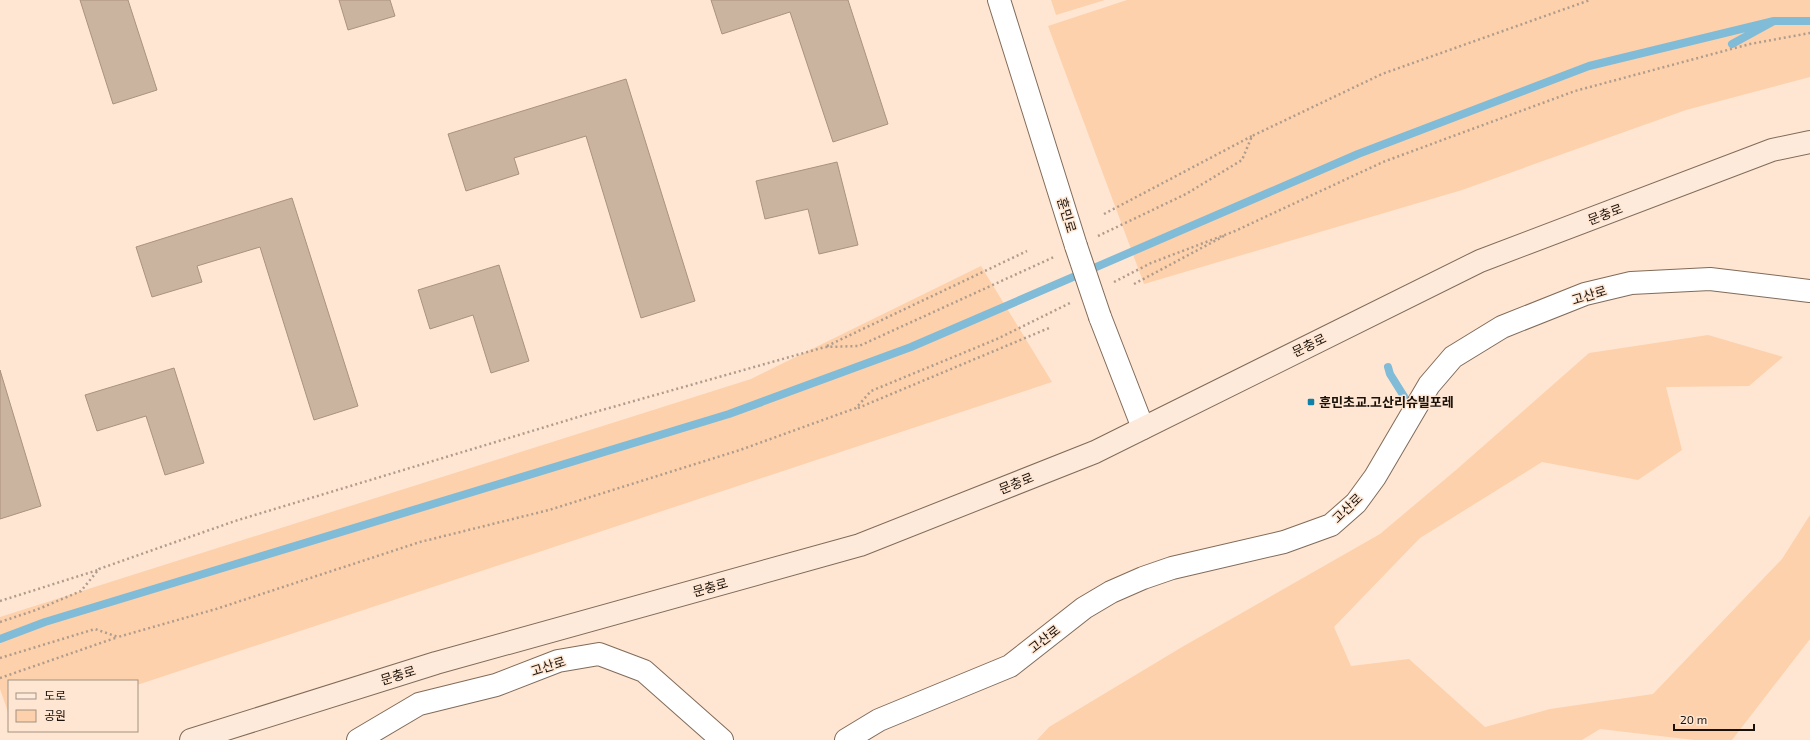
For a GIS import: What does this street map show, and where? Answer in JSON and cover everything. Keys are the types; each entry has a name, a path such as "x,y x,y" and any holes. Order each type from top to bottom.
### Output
{"street":[{"name":"훈민로","path":"999,0 1084,242 1100,317 1143,428"},
{"name":"문충로","path":"191,740 436,663 860,545 1095,452 1480,261 1772,150 1810,142"},
{"name":"고산로","path":"846,740 879,720 1010,666 1084,608 1111,592 1143,578 1172,568 1284,542 1331,525 1356,503 1375,477 1429,385 1453,357 1502,328 1585,294 1631,283 1710,279 1810,291"},
{"name":"고산로","path":"358,740 419,704 496,684 558,661 599,654 644,671 722,740"}],"path":[{"path":"1104,214 1252,136 1382,74 1590,0"},
{"path":"1109,284 1151,263 1235,230 1383,162 1575,91 1750,44 1810,33"},
{"path":"1084,242 1186,194 1242,160 1252,136"},
{"path":"1134,284 1235,230"},
{"path":"0,601 99,570 235,521 588,414 825,347 1027,251"},
{"path":"825,347 859,346 1056,256"},
{"path":"856,408 871,391 997,339 1074,301"},
{"path":"0,678 118,637 216,609 420,542 549,510 740,450 856,408 1049,328"},
{"path":"0,622 36,610 81,591 99,570"},
{"path":"0,658 96,629 118,637"}],"green space":[{"path":"1051,0 1105,0 1056,15"},
{"path":"1127,0 1810,0 1810,77 1686,110 1462,190 1144,284 1048,26"},
{"path":"981,266 1052,382 138,685 138,680 8,680 8,712 0,689 0,617 751,379"},
{"path":"1708,335 1783,357 1749,386 1666,387 1682,450 1638,480 1542,462 1420,538 1334,627 1351,666 1409,659 1485,727 1550,709 1653,694 1782,559 1810,515 1810,639 1732,740 1694,740 1600,729 1582,740 1037,740 1049,727 1182,647 1380,534 1456,470 1589,353"}],"building":[{"path":"80,0 128,0 157,90 113,104"},
{"path":"339,0 390,0 395,16 348,30"},
{"path":"711,0 848,0 888,124 833,142 790,12 722,34"},
{"path":"626,79 695,301 641,318 586,136 514,158 519,174 466,191 448,134"},
{"path":"837,162 858,245 819,254 808,209 765,219 756,181"},
{"path":"292,198 358,406 314,420 260,247 197,266 202,282 152,297 136,247"},
{"path":"499,265 529,361 491,373 473,315 430,329 418,290"},
{"path":"174,368 204,463 165,475 146,416 97,431 85,395"},
{"path":"0,370 41,506 0,519"}],"waterway":[{"path":"1732,44 1774,21 1810,21"},
{"path":"0,639 45,622 729,414 911,347 1358,154 1589,66 1774,21"},
{"path":"1388,367 1390,374 1405,398"}],"place":[{"name":"훈민초교.고산리슈빌포레","path":"1311,402"}]}
